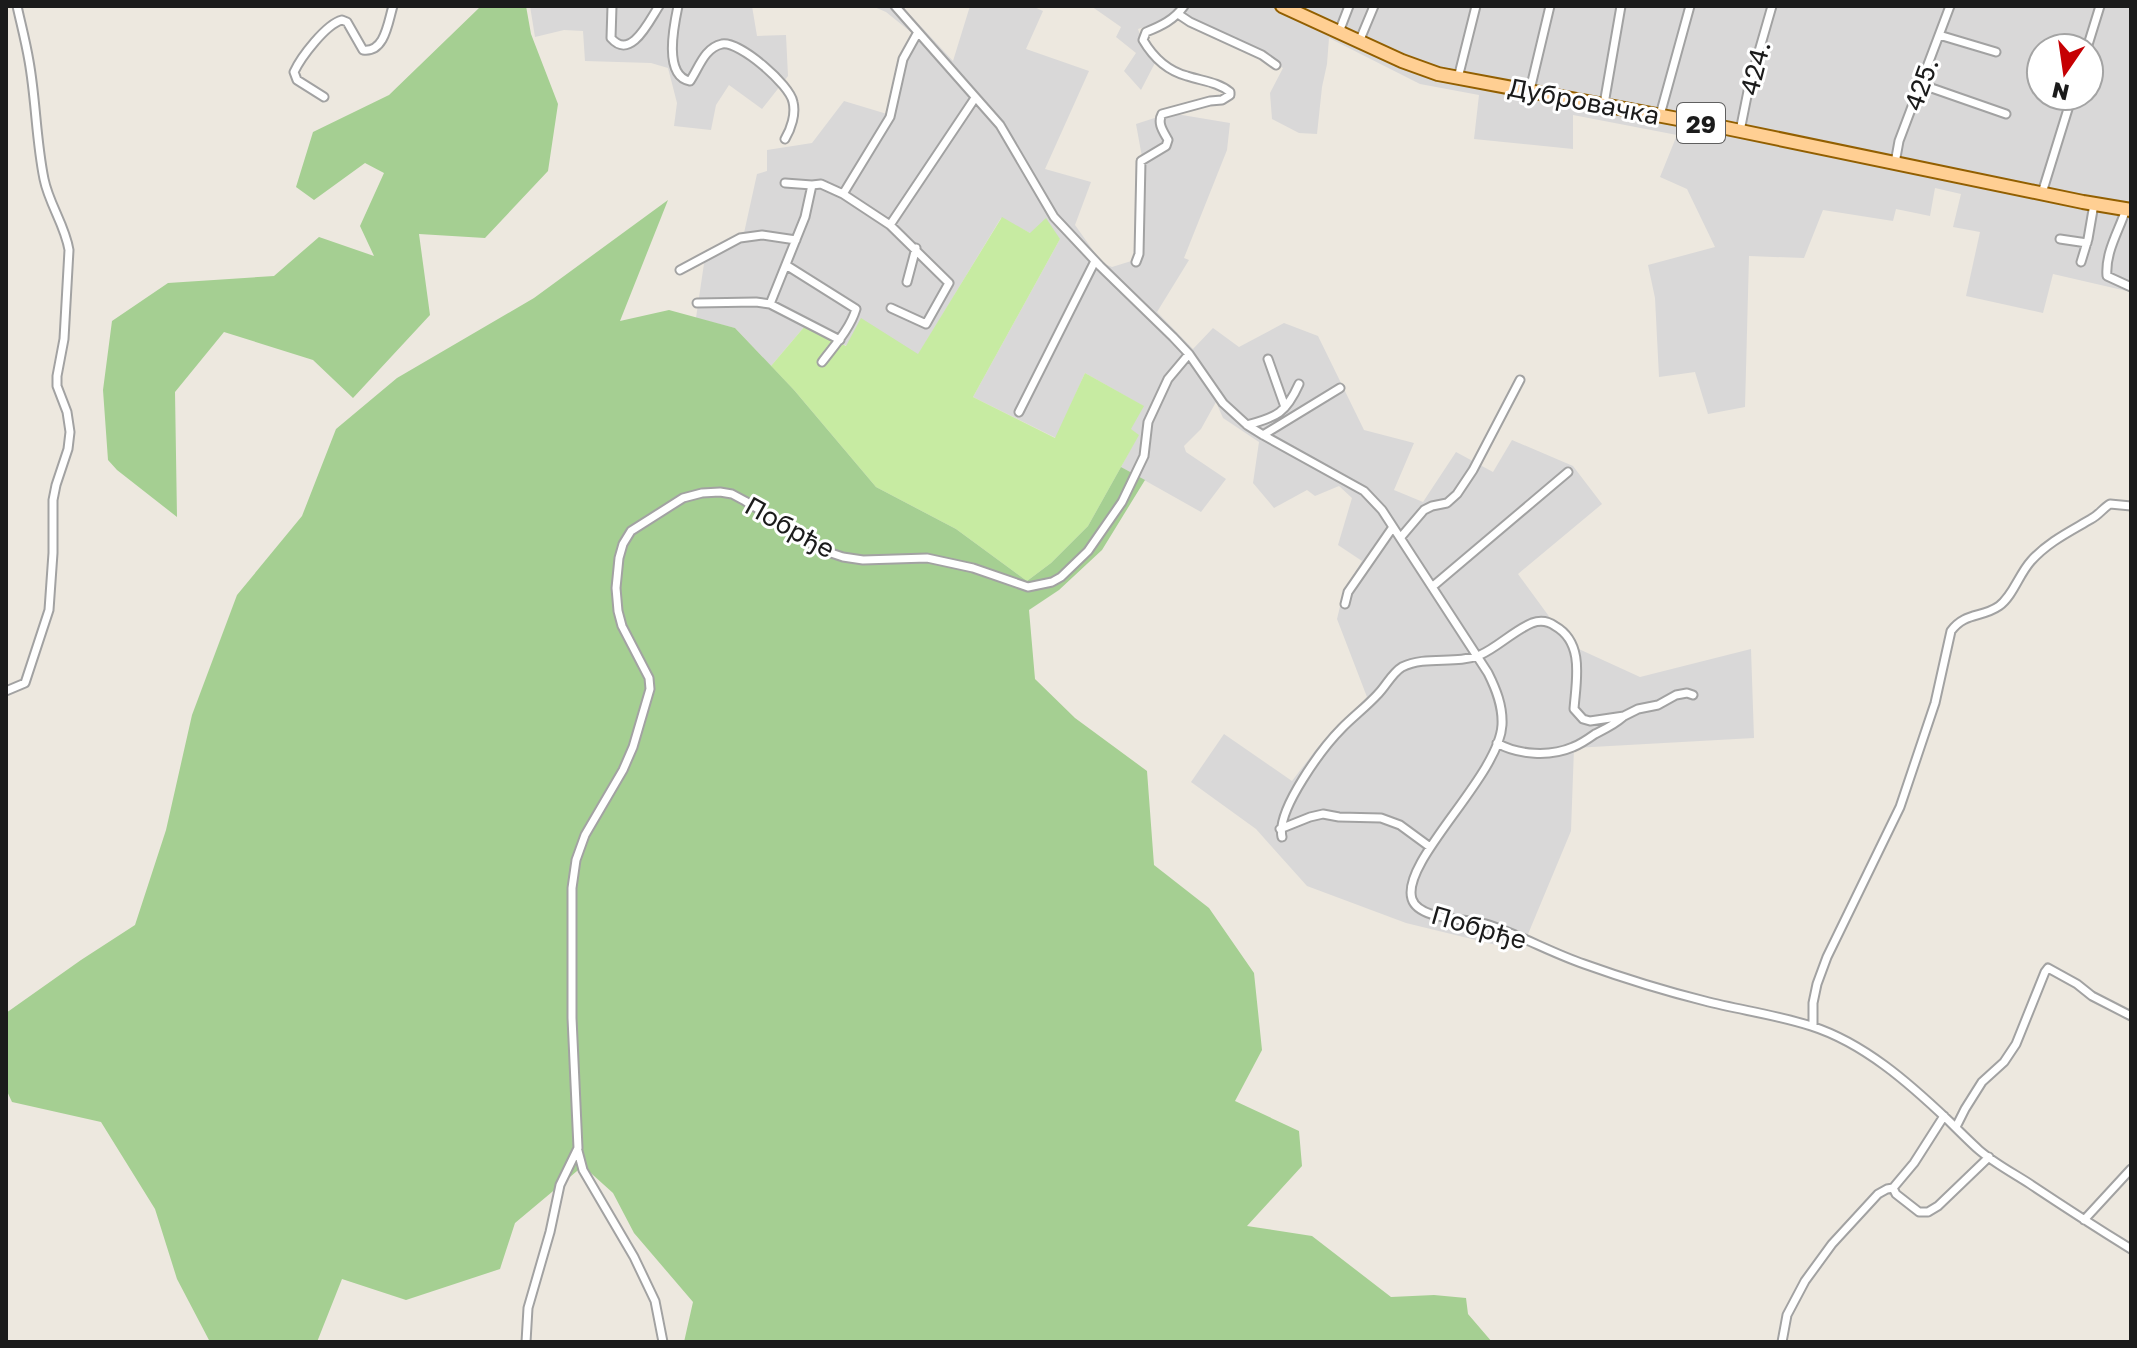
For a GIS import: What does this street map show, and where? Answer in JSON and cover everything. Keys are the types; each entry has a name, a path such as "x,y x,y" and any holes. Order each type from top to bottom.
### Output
{"main road":[{"name":"Дубровачка","path":"1289,8 1426,70 1458,78 1604,104 2129,209"}],"street":[{"path":"6,691 25,683 49,610 53,500 70,432 67,412 57,386 64,339 68,238 44,182 29,62 17,6"},
{"path":"324,97 297,80 294,72 298,63 335,21 347,22 363,50 376,49 381,43 393,6"},
{"path":"612,6 611,38 620,46 636,40 659,6"},
{"path":"678,6 672,53 679,76 684,81 690,81 704,57 721,44 738,47 787,89 794,103 790,130 785,139"},
{"name":"Побрђе","path":"895,6 1000,125 1054,217 1189,354 1223,403 1263,435 1364,491 1382,510 1478,656 1497,692 1502,727 1475,787 1430,847 1416,874 1411,894 1414,904 1430,915 1485,923 1583,964 1702,1000 1813,1026 1862,1049 1899,1076 1989,1157 2131,1249"},
{"path":"1136,262 1139,254 1141,161 1166,146 1168,140 1160,125 1162,114 1222,100 1230,95 1220,85 1186,76 1164,65 1143,40 1146,32 1166,24 1184,6"},
{"path":"1339,32 1349,6"},
{"path":"1359,42 1374,6"},
{"path":"1458,78 1476,6"},
{"path":"1530,90 1550,6"},
{"path":"1604,104 1621,6"},
{"path":"1660,115 1690,6"},
{"name":"424.","path":"1740,131 1749,86 1772,6"},
{"name":"425.","path":"1895,163 1899,141 1950,6"},
{"path":"2092,32 2100,6"},
{"path":"1178,14 1262,55 1276,65"},
{"path":"843,194 890,117 903,59 918,32"},
{"path":"1939,35 1996,52"},
{"path":"1920,84 2006,114"},
{"path":"890,225 975,98"},
{"path":"2042,193 2067,112"},
{"path":"785,183 821,184 843,194 890,225 949,283 926,324 891,308"},
{"path":"770,304 805,217 812,185"},
{"path":"2081,262 2094,204"},
{"path":"2129,209 2109,250 2106,266 2107,276 2131,287"},
{"path":"680,270 740,238 762,235 796,240"},
{"path":"2060,239 2087,243"},
{"path":"907,282 916,248"},
{"path":"1019,412 1095,261"},
{"path":"786,265 856,309 840,340 822,362"},
{"path":"697,303 770,304 840,340"},
{"name":"Побрђе","path":"578,1148 572,1018 572,888 576,860 585,835 633,747 650,689 649,678 622,626 618,611 616,571 623,544 631,531 683,498 720,492 732,494 822,550 843,557 863,560 927,558 973,568 1028,587 1052,582 1088,551 1122,502 1144,456 1148,422 1168,379 1189,354"},
{"path":"1268,359 1285,407"},
{"path":"1401,537 1424,510 1447,503 1455,496 1473,470 1520,380"},
{"path":"1247,425 1276,417 1293,399 1299,384"},
{"path":"1263,435 1340,388"},
{"path":"1432,587 1568,472"},
{"path":"1813,1026 1813,1003 1822,970 1908,786 1935,703 1951,631 1957,622 2002,604 2024,569 2049,544 2110,504 2131,506"},
{"path":"1345,604 1348,592 1393,527"},
{"path":"1430,847 1400,825 1381,818 1323,814 1310,817 1281,833 1293,797 1321,752 1398,669 1425,660 1478,656 1532,623 1548,622 1565,633 1575,649 1574,709 1583,719 1590,721 1624,716 1658,705 1676,695 1693,695"},
{"path":"1497,743 1521,752 1566,750 1616,724 1624,716"},
{"path":"1956,1127 1982,1082 2004,1062 2016,1044 2048,968 2131,1016"},
{"path":"1782,1342 1787,1315 1814,1268 1878,1194 1893,1188 1914,1163 1944,1116"},
{"path":"526,1342 528,1308 560,1185 578,1148"},
{"path":"578,1148 583,1170 634,1257 655,1301 663,1342"},
{"path":"1893,1188 1919,1212 1928,1212 1989,1157"},
{"path":"2084,1220 2131,1169"}],"shaded area":[{"path":"530,6 752,6 757,36 786,35 788,76 762,109 729,85 716,105 711,130 674,126 677,103 668,68 651,63 585,61 583,31 564,30 535,37"},
{"path":"872,6 902,6 953,61 970,6 1032,6 1043,11 1026,49 1089,71 1045,169 1091,182 1075,225 1102,263 1112,267 1141,258 1144,168 1136,124 1170,113 1230,123 1227,150 1184,258 1189,260 1157,312 1193,349 1213,328 1239,347 1284,323 1318,336 1364,430 1414,443 1394,490 1423,502 1456,452 1493,472 1512,440 1573,466 1602,504 1518,574 1570,645 1640,677 1751,649 1754,738 1574,748 1571,831 1521,951 1406,923 1307,886 1256,829 1191,782 1224,734 1292,781 1318,747 1367,697 1337,619 1344,590 1362,561 1338,545 1352,498 1339,486 1315,496 1307,490 1274,508 1253,483 1259,442 1223,418 1216,402 1201,429 1184,446 1186,452 1226,479 1201,512 1121,467 1138,435 1130,429 1143,406 1085,373 1056,438 973,397 1060,239 1030,233 1001,218 918,355 847,346 805,326 771,366 735,328 696,318 706,250 744,233 757,174 767,171 767,150 812,143 844,101 887,114 906,57 917,37 886,12"},
{"path":"1091,6 2131,6 2131,292 2053,274 2043,313 1966,296 1980,232 1953,227 1961,194 1935,188 1930,216 1896,209 1893,221 1823,210 1804,258 1749,256 1745,407 1708,414 1695,372 1659,377 1655,298 1648,265 1715,247 1687,189 1660,177 1677,135 1573,115 1573,149 1474,139 1479,95 1420,84 1329,38 1317,134 1299,133 1272,119 1270,93 1283,68 1174,18 1138,29 1156,61 1141,90 1124,71 1136,53 1116,37 1121,27"}],"green space":[{"path":"526,6 531,34 558,104 548,171 485,238 419,234 430,315 353,398 313,360 224,332 175,392 177,517 108,460 103,390 112,321 168,283 274,276 319,237 374,256 360,226 384,173 365,163 314,200 296,187 313,132 389,95 479,8"},
{"path":"668,200 620,321 669,310 735,328 794,390 876,487 956,529 1027,581 1051,563 1088,526 1121,467 1145,480 1102,550 1059,590 1029,610 1035,679 1075,718 1147,771 1154,865 1209,908 1254,973 1262,1050 1235,1101 1299,1131 1302,1166 1247,1226 1312,1236 1391,1297 1434,1295 1466,1298 1468,1314 1492,1342 684,1342 693,1302 634,1233 613,1193 583,1166 515,1223 500,1269 406,1300 342,1279 317,1342 210,1342 177,1279 155,1209 101,1122 12,1102 6,1089 6,1013 135,925 166,830 192,715 237,595 302,516 336,429 397,378 534,298"},
{"path":"1002,217 1030,233 1046,218 1060,239 973,397 1055,438 1085,373 1144,406 1131,429 1139,435 1088,526 1051,563 1027,581 956,529 876,487 771,366 805,326 846,346 861,318 918,354"}]}
